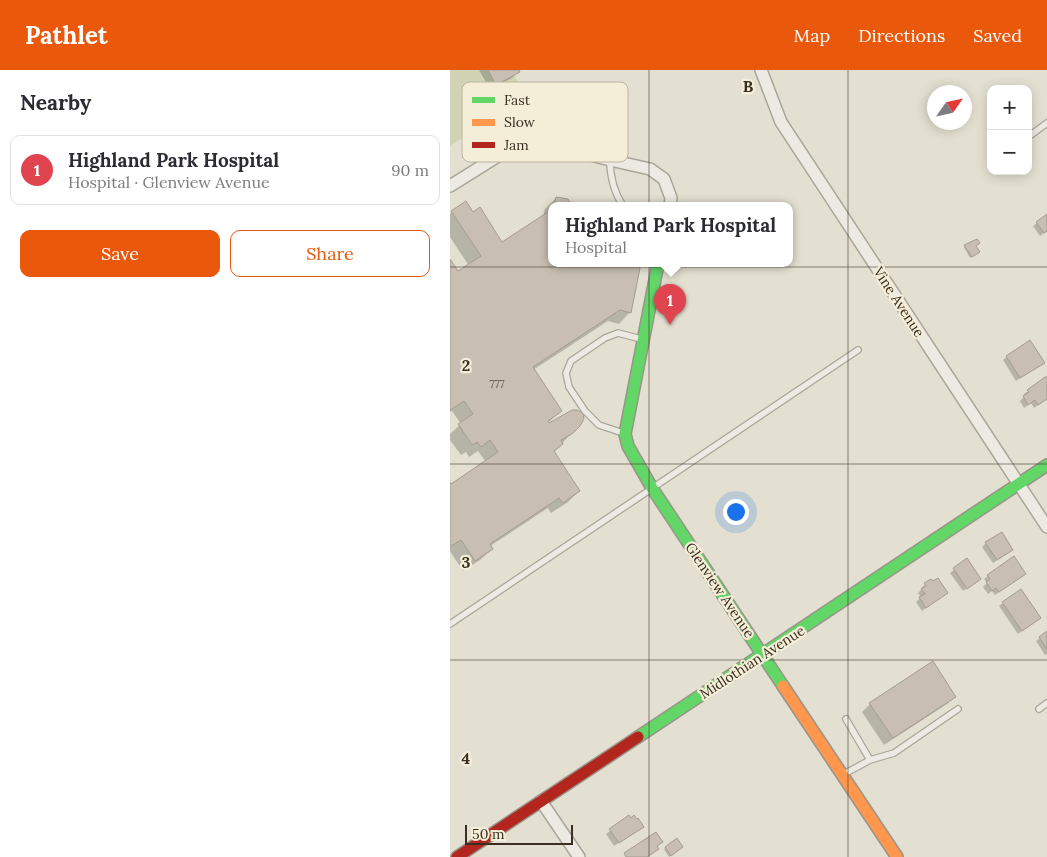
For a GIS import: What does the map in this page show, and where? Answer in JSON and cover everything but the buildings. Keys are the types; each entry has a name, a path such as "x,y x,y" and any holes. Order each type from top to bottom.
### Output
{"street":[{"name":"Vine Avenue","path":"761,71 781,122 1047,527"},
{"path":"450,186 488,162"},
{"path":"619,162 650,169 664,179 672,198 671,202"},
{"path":"625,434 657,267"},
{"name":"Glenview Avenue","path":"625,434 628,446 652,488 897,857"},
{"name":"Midlothian Avenue","path":"457,857 1047,466"},
{"path":"541,801 578,857"}],"lane":[{"path":"1032,134 1047,123"},
{"path":"610,162 610,173 616,195 620,202"},
{"path":"625,434 599,425 585,411 569,387 566,373 571,361 606,338 618,334 643,340"},
{"path":"450,624 858,350"},
{"path":"1039,708 1047,703"},
{"path":"843,775 870,760 894,753 958,709"},
{"path":"846,719 870,760"}],"green space":[{"path":"450,70 512,70 518,82 462,82 462,138 450,146"}],"traffic: fast":[{"path":"657,267 625,434 628,446 652,488 783,686"},
{"path":"638,737 1047,465"}],"traffic: slow":[{"path":"783,686 897,857"}],"traffic: jam":[{"path":"457,857 638,737"}],"place":[{"name":"Highland Park Hospital","path":"670,325"}]}
